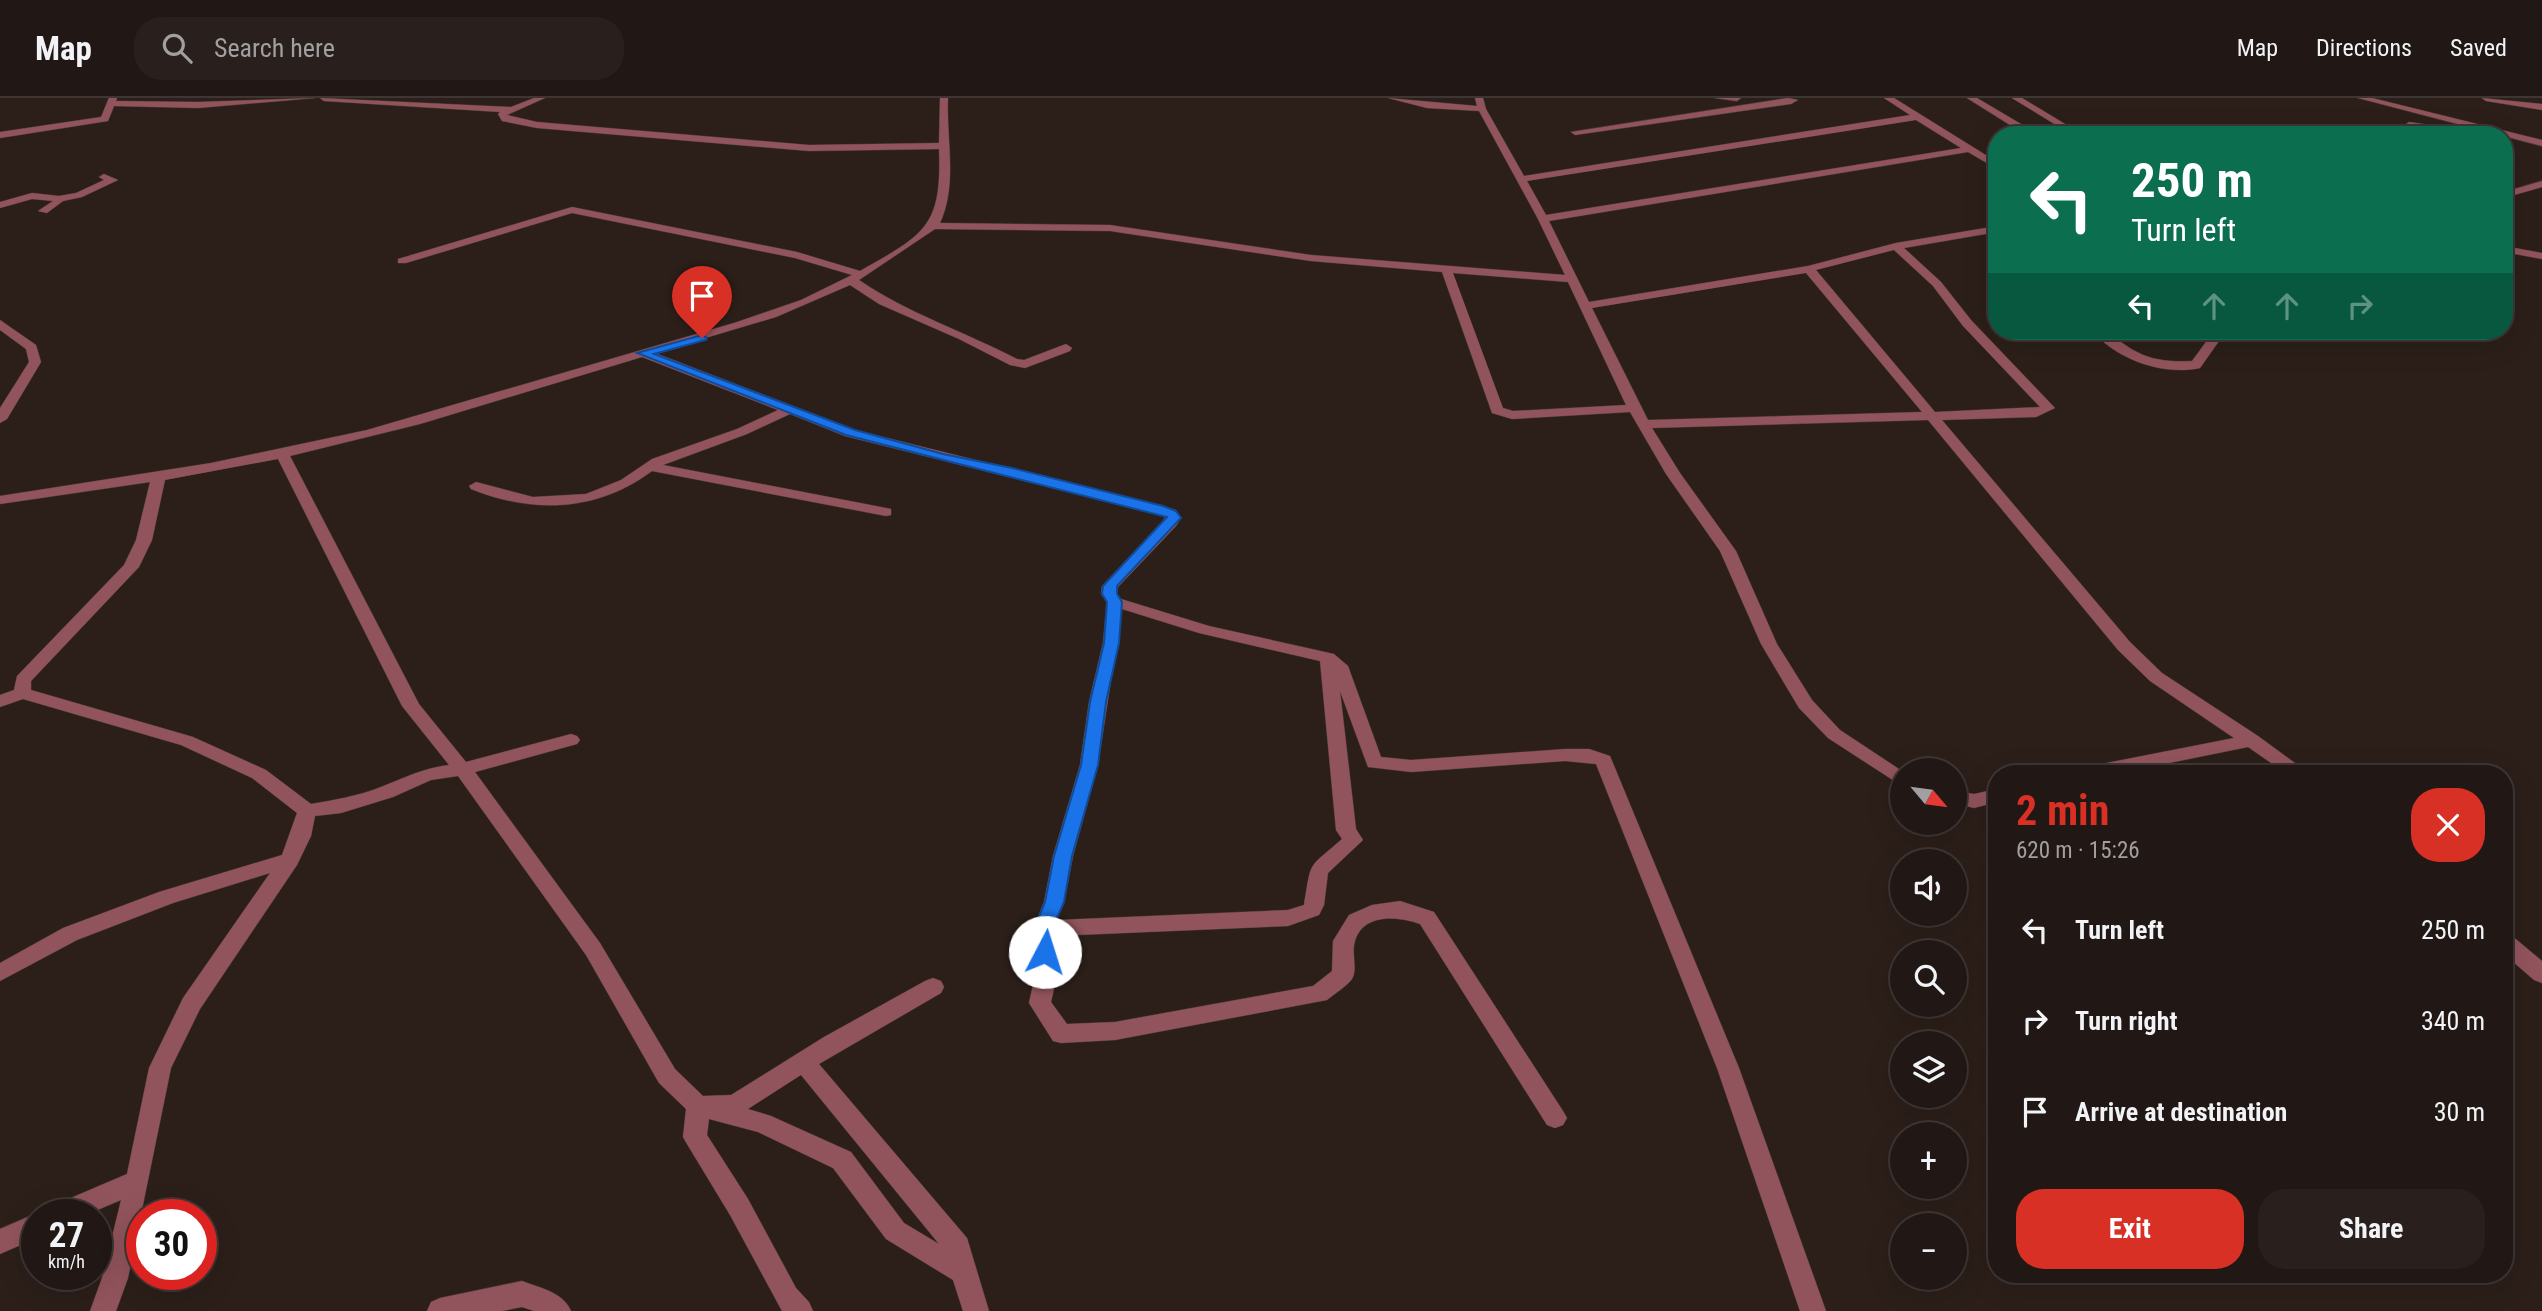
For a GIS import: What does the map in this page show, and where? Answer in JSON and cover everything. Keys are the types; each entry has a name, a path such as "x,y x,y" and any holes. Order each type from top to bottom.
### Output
{"street":[{"path":"0,135 105,119 112,101 198,105 311,98"},
{"path":"324,98 512,110"},
{"path":"541,98 502,114 505,119 537,125 772,145 823,148 942,146"},
{"path":"933,226 944,191 944,98"},
{"path":"1392,98 1427,105 1480,104 1543,219 1569,279 1643,425 1679,483 1728,551 1769,644 1805,704 1834,734 1890,772"},
{"path":"1719,98 1737,98"},
{"path":"1575,132 1794,100 1792,98"},
{"path":"1888,98 1988,160"},
{"path":"1971,98 2019,126"},
{"path":"2016,98 2064,126"},
{"path":"2362,98 2467,126"},
{"path":"2486,98 2542,107"},
{"path":"1521,179 1916,117"},
{"path":"2513,136 2542,143"},
{"path":"1543,219 1970,149"},
{"path":"0,205 19,198 59,199 79,195 113,180 104,177"},
{"path":"2513,192 2542,184"},
{"path":"43,211 58,203 59,199"},
{"path":"402,261 572,210 797,255 857,278 883,302 963,336 1014,362 1031,362 1066,348"},
{"path":"0,500 158,478 282,454 494,398 776,316 857,278 933,226 1110,228 1192,243 1311,258 1569,279"},
{"path":"1583,306 1809,269 1896,246 1988,231"},
{"path":"1984,232 1988,234"},
{"path":"1643,425 2044,412 2048,405 1967,323 1937,284 1896,246"},
{"path":"2513,251 2542,256"},
{"path":"1446,269 1497,410 1512,415 1634,408"},
{"path":"1809,269 2124,646 2156,677 2288,765"},
{"path":"0,324 32,348 35,362 0,419"},
{"path":"2108,340 2121,351 2171,367 2196,365 2214,340"},
{"path":"643,353 850,433 904,449 1012,472 1171,513 1174,518 1169,526 1110,586 1109,594 1115,602 1205,630 1328,658 1340,666 1374,763 1411,766 1589,755 1604,760 1728,1068 1813,1311"},
{"path":"476,486 523,501 572,503 628,482 649,466 766,424 791,408"},
{"path":"282,454 411,706 462,769 593,950 667,1076 698,1106 763,1123 842,1160 895,1231 963,1272"},
{"path":"649,466 886,512"},
{"path":"22,693 23,680 94,609 131,567 144,540 158,478"},
{"path":"1115,602 1111,643 1098,702 1089,765 1063,856 1054,902 1043,929 1045,980 1041,1003 1061,1034 1115,1031 1320,994 1343,975 1344,941 1356,921 1372,913 1400,909 1427,918 1555,1118"},
{"path":"1043,929 1287,918 1312,910 1317,899 1318,873 1327,860 1344,853 1353,840 1346,830 1328,658"},
{"path":"0,702 22,693 57,706 187,741 259,774 307,811 341,806 427,775 462,769 571,740"},
{"path":"2126,765 2252,740"},
{"path":"1967,800 1974,801 1988,797"},
{"path":"103,1311 115,1278 138,1181 160,1068 191,1004 290,860 301,836 307,811"},
{"path":"0,973 70,934 166,897 290,860"},
{"path":"2513,949 2542,975"},
{"path":"698,1106 735,1105 933,987"},
{"path":"804,1062 958,1247 976,1311"},
{"path":"698,1106 695,1137 739,1207 788,1297 800,1311"},
{"path":"96,1199 138,1181"},
{"path":"0,1242 21,1232"},
{"path":"440,1311 522,1294 547,1303 558,1311"}],"route":[{"path":"702,338 643,353 850,433 904,449 1012,472 1159,509 1171,513 1174,518 1110,586 1109,594 1115,602 1111,643 1098,702 1089,765 1063,856 1054,902 1043,929 1045,952"}]}
